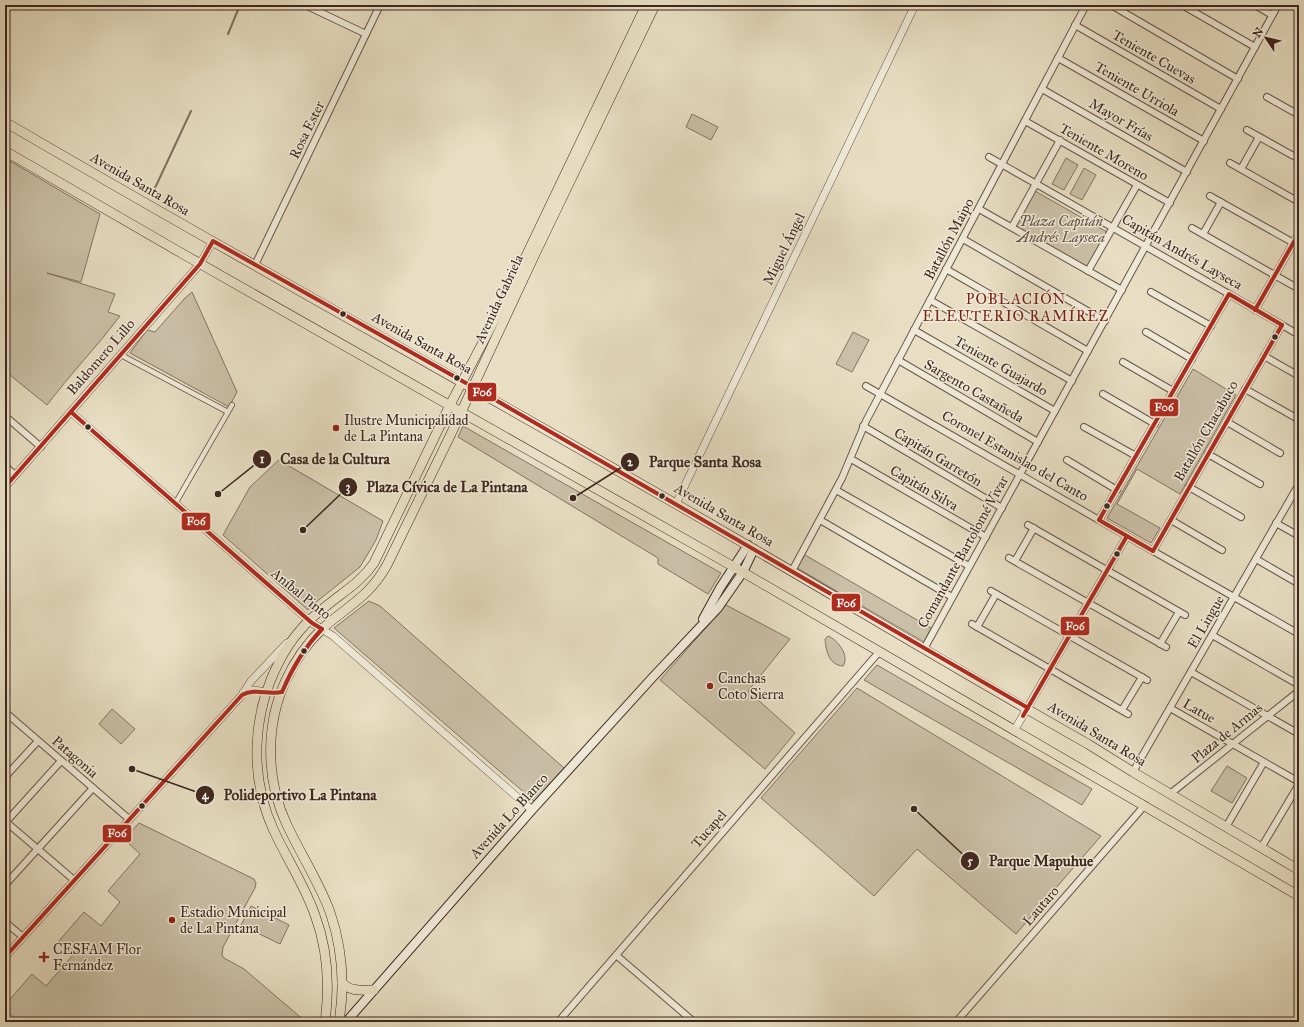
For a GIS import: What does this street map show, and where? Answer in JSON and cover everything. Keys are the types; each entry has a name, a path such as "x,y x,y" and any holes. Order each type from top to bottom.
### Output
{"main road":[{"name":"Avenida Gabriela","path":"325,1022 327,1010 328,974 322,936 311,904 269,820 259,784 257,771 257,743 260,718 266,692 278,664 295,636 325,606 358,582 371,567 450,405 505,300 646,5"},
{"name":"Avenida Gabriela","path":"338,1022 342,983 340,951 334,926 322,894 284,818 273,780 271,737 275,715 282,692 297,660 314,638 322,629 362,597 378,580 473,388 536,252 655,5"},
{"name":"Avenida Santa Rosa","path":"5,122 213,242 463,382 751,547 924,649 1025,712 1088,744 1261,848 1299,869"},
{"path":"5,151 200,264 743,572 1299,896"},
{"name":"Avenida Lo Blanco","path":"696,630 734,567 751,547"},
{"name":"Avenida Lo Blanco","path":"346,1022 532,810 696,630 710,617 726,598 743,572 751,547"},
{"path":"717,593 726,598"},
{"path":"266,692 273,694 282,692"},
{"path":"292,867 305,860"},
{"path":"342,983 353,990 374,990"}],"street":[{"path":"305,5 366,34"},
{"name":"Rosa Ester","path":"255,265 380,5"},
{"name":"Miguel Ángel","path":"676,504 915,5"},
{"name":"Batallón Maipo","path":"792,571 836,490 851,459 863,426 1026,121 1086,5"},
{"path":"1111,5 1238,79"},
{"path":"1182,5 1255,47"},
{"path":"1255,5 1272,15"},
{"name":"Comandante Bartolomé Vivar","path":"924,649 1278,5"},
{"name":"Teniente Cuevas","path":"1075,25 1222,109"},
{"name":"Teniente Urriola","path":"1058,58 1204,141"},
{"name":"Mayor Frías","path":"1042,89 1187,172"},
{"path":"1267,97 1299,115"},
{"name":"Teniente Moreno","path":"1026,121 1170,203"},
{"path":"1246,130 1299,159"},
{"path":"1241,169 1259,137"},
{"path":"1012,227 1060,140"},
{"name":"Capitán Andrés Layseca","path":"989,157 1299,335"},
{"path":"1230,163 1299,202"},
{"path":"1088,271 1137,185"},
{"path":"1210,196 1296,245"},
{"path":"1203,234 1221,202"},
{"path":"979,209 1122,290"},
{"path":"1192,228 1299,289"},
{"path":"1255,310 1275,276 1296,245 1299,233"},
{"path":"963,239 1105,321"},
{"name":"Baldomero Lillo","path":"5,487 200,264 213,242"},
{"path":"946,269 1088,351"},
{"path":"1151,292 1211,326"},
{"path":"1099,520 1228,294"},
{"path":"930,300 1072,381"},
{"name":"Batallón Chacabuco","path":"1153,551 1282,325"},
{"name":"Teniente Guajardo","path":"914,330 1055,411"},
{"path":"1146,332 1192,359"},
{"path":"121,355 228,412"},
{"path":"1264,356 1299,376"},
{"name":"Sargento Castañeda","path":"898,360 1038,442"},
{"path":"1123,362 1173,391"},
{"name":"Coronel Estanislao del Canto","path":"866,386 1299,634"},
{"path":"1246,389 1298,419"},
{"path":"1103,394 1155,424"},
{"path":"175,504 232,405"},
{"name":"Aníbal Pinto","path":"71,412 309,621 333,636 532,810"},
{"path":"5,416 41,447"},
{"path":"1227,422 1280,453"},
{"name":"Capitán Garretón","path":"863,426 1002,508"},
{"path":"1084,426 1136,456"},
{"path":"1208,454 1260,484"},
{"name":"Capitán Silva","path":"851,459 986,537"},
{"path":"1067,460 1117,490"},
{"path":"5,466 15,476"},
{"name":"El Lingue","path":"1133,772 1276,523 1299,486"},
{"path":"1190,487 1241,517"},
{"path":"836,490 969,566"},
{"path":"820,520 952,597"},
{"path":"1171,520 1222,550"},
{"path":"1276,523 1299,536"},
{"path":"1009,558 1163,646 1182,613 1031,527 1015,561"},
{"path":"1014,731 1127,536"},
{"path":"1256,559 1299,584"},
{"path":"993,592 1069,636 1145,679 1125,712 975,625 993,592"},
{"path":"1212,635 1299,685"},
{"path":"5,957 242,695 251,681 295,636"},
{"name":"Tucapel","path":"558,1022 879,652"},
{"path":"1191,672 1299,734"},
{"path":"242,695 250,690 266,692"},
{"name":"Plaza de Armas","path":"1170,794 1299,691"},
{"name":"Latue","path":"1170,708 1299,783"},
{"name":"Patagonia","path":"5,713 129,819"},
{"path":"5,777 38,741"},
{"path":"61,761 5,822 74,880"},
{"path":"1226,827 1264,762"},
{"path":"1261,848 1299,783"},
{"path":"5,885 93,788"},
{"name":"Lautaro","path":"956,1022 1144,805"},
{"path":"5,922 23,937"},
{"path":"616,955 694,1022"}],"green space":[{"path":"692,114 718,127 711,140 686,127"},
{"path":"5,158 100,214 81,282 47,273 115,294 108,312 120,316 47,405 5,371"},
{"path":"1066,158 1078,165 1064,190 1052,184"},
{"path":"1084,168 1096,175 1082,200 1070,194"},
{"name":"Plaza Capitán Andrés Layseca","path":"1035,191 1107,232 1087,267 1015,226"},
{"path":"192,292 237,392 229,407 130,353 147,330 155,332"},
{"path":"853,332 869,340 852,372 836,364"},
{"path":"1193,369 1236,395 1180,494 1137,469 1117,504 1160,528 1151,543 1107,518"},
{"path":"463,426 721,573 708,594 658,564 658,558 458,437"},
{"path":"281,458 284,463 383,521 376,540 360,567 308,610 223,535 250,487"},
{"path":"805,555 931,628 924,642 797,568"},
{"path":"369,601 380,606 564,768 534,801 334,628"},
{"name":"Canchas Coto Sierra","path":"726,605 790,639 748,691 795,733 765,769 660,680"},
{"path":"828,636 836,641 844,653 845,662 843,666 834,663 829,657 825,639"},
{"path":"877,665 1092,789 1082,805 864,680"},
{"path":"857,688 1101,836 1016,934 917,849 874,896 761,798"},
{"path":"112,709 135,729 121,744 99,724"},
{"path":"1227,766 1247,778 1232,803 1211,791"},
{"name":"Estadio Municipal de La Pintana","path":"139,823 254,879 256,883 255,888 223,947 222,955 224,958 244,969 306,1022 19,1022 5,1009 5,1005 32,974 46,986 73,955 58,942 84,912 101,926 120,902 108,891 140,854 124,839"},
{"path":"251,906 289,925 280,944 241,925"}],"waterway":[{"path":"228,34 240,5"},
{"path":"155,188 191,111"}],"transit line":[{"name":"F06","path":"1255,310 1299,233"},
{"name":"F06","path":"5,487 200,264 213,241 473,387 1028,708"},
{"name":"F06","path":"1153,551 1099,520 1229,294 1282,325"},
{"name":"F06","path":"1153,551 1282,325"},
{"name":"F06","path":"71,412 312,623 322,629"},
{"name":"F06","path":"1023,716 1127,536"},
{"name":"F06","path":"282,692 299,659 322,629"},
{"name":"F06","path":"5,957 242,695 252,692 282,692"}],"place":[{"name":"Ilustre Municipalidad de La Pintana","path":"336,428"},
{"name":"Casa de la Cultura","path":"218,494"},
{"name":"Parque Santa Rosa","path":"573,498"},
{"name":"Plaza Cívica de La Pintana","path":"303,530"},
{"name":"Canchas Coto Sierra","path":"710,686"},
{"name":"Polideportivo La Pintana","path":"132,769"},
{"name":"Parque Mapuhue","path":"914,809"},
{"name":"Estadio Municipal de La Pintana","path":"172,920"},
{"name":"CESFAM Flor Fernández","path":"44,957"}],"district":[{"name":"POBLACIÓN ELEUTERIO RAMÍREZ","path":"1016,308"}]}
